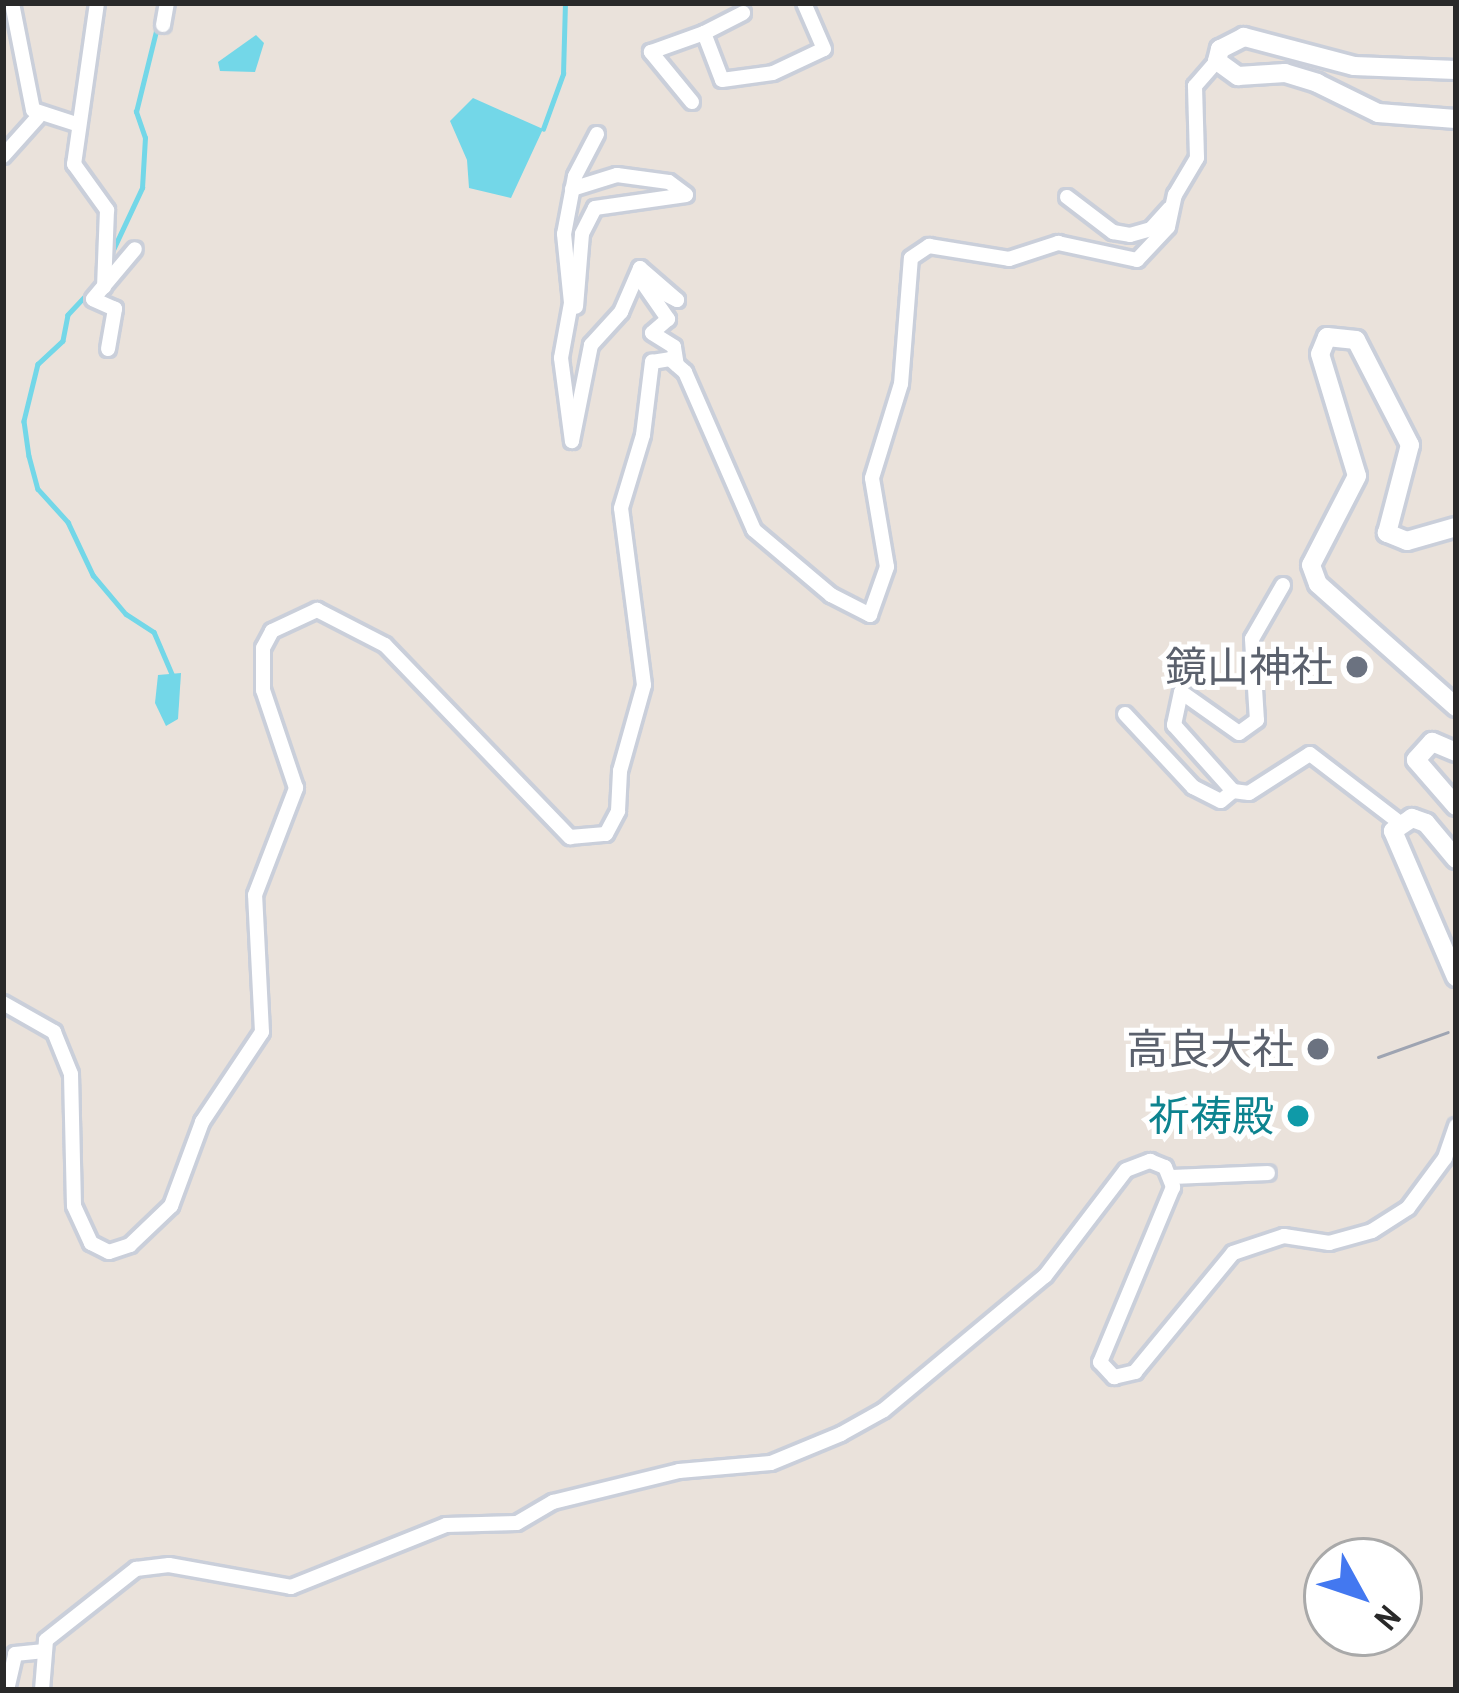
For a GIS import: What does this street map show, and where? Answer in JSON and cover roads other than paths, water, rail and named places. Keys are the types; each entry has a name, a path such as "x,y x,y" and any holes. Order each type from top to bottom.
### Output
{"main road":[{"path":"1456,70 1354,66 1244,37 1220,50 1217,61 1238,76 1285,74 1317,83 1378,113 1456,119"},
{"path":"1456,527 1407,541 1387,532 1410,445 1370,358 1356,340 1336,334 1321,354 1357,476 1310,556 1318,584 1456,707"},
{"path":"1456,752 1432,742 1416,760 1456,806"},
{"path":"1456,859 1426,824 1400,823 1391,840 1456,976"}],"street":[{"path":"32,3 12,5 10,28 38,117"},
{"path":"97,3 76,124 74,164 107,211 102,281"},
{"path":"163,25 167,3"},
{"path":"704,33 722,80 772,74 824,49 804,3"},
{"path":"692,102 651,52 743,13"},
{"path":"652,333 674,347 676,365 699,396 722,467 754,530 843,604 870,615 886,568 872,478 901,384 910,258 929,245 1009,259 1058,243 1137,260 1157,247 1170,208 1197,158 1195,86 1217,61"},
{"path":"3,155 9,140 38,117 76,124"},
{"path":"569,321 564,234 572,189 597,134"},
{"path":"572,189 617,175 669,182 686,195 607,200 595,208 582,234 561,358 572,441 591,345 621,312 640,268 677,300 643,283 668,319 652,333"},
{"path":"1067,197 1113,232 1130,235 1151,229 1170,208"},
{"path":"108,349 115,309 93,299 102,281 135,249"},
{"path":"3,1004 55,1032 71,1074 74,1206 83,1227 100,1249 130,1245 171,1206 202,1122 262,1032 255,895 296,788 262,665 272,632 299,612 349,625 406,661 570,837 606,834 618,811 620,771 644,685 621,508 644,435 647,371 656,359 652,333"},
{"path":"656,359 676,365"},
{"path":"1283,585 1252,639 1261,710 1250,728 1227,728 1192,696 1181,692 1173,700 1174,725 1233,791 1249,793 1310,754 1400,823"},
{"path":"1125,714 1193,787 1221,801 1233,791"},
{"path":"1172,1177 1100,1362 1114,1377 1153,1355 1233,1253 1284,1237 1329,1243 1372,1232 1408,1208 1445,1158 1456,1126"},
{"path":"42,1690 42,1651 57,1629 136,1569 169,1565 291,1587 446,1525 517,1523 553,1502 679,1472 742,1470 806,1449 884,1410 1045,1276 1135,1163 1150,1161 1172,1177 1268,1174"},
{"path":"7,1690 15,1654 42,1651"}],"water":[{"path":"256,35 264,43 255,72 220,71 218,62"},
{"path":"473,98 543,129 511,198 469,188 467,160 450,121"},
{"path":"181,673 178,719 166,726 155,703 158,675"}],"waterway":[{"path":"543,129 563,74 565,3"},
{"path":"112,252 142,188 145,138 136,112 158,23"},
{"path":"98,283 68,315 63,341 38,364 24,421 29,456 38,489 68,522 93,575 126,614 154,632 172,674"}],"tram line":[{"path":"1378,1057 1448,1032"}],"place":[{"name":"鏡山神社","path":"1357,667"},
{"name":"高良大社","path":"1318,1049"},
{"name":"祈祷殿","path":"1298,1116"}]}
